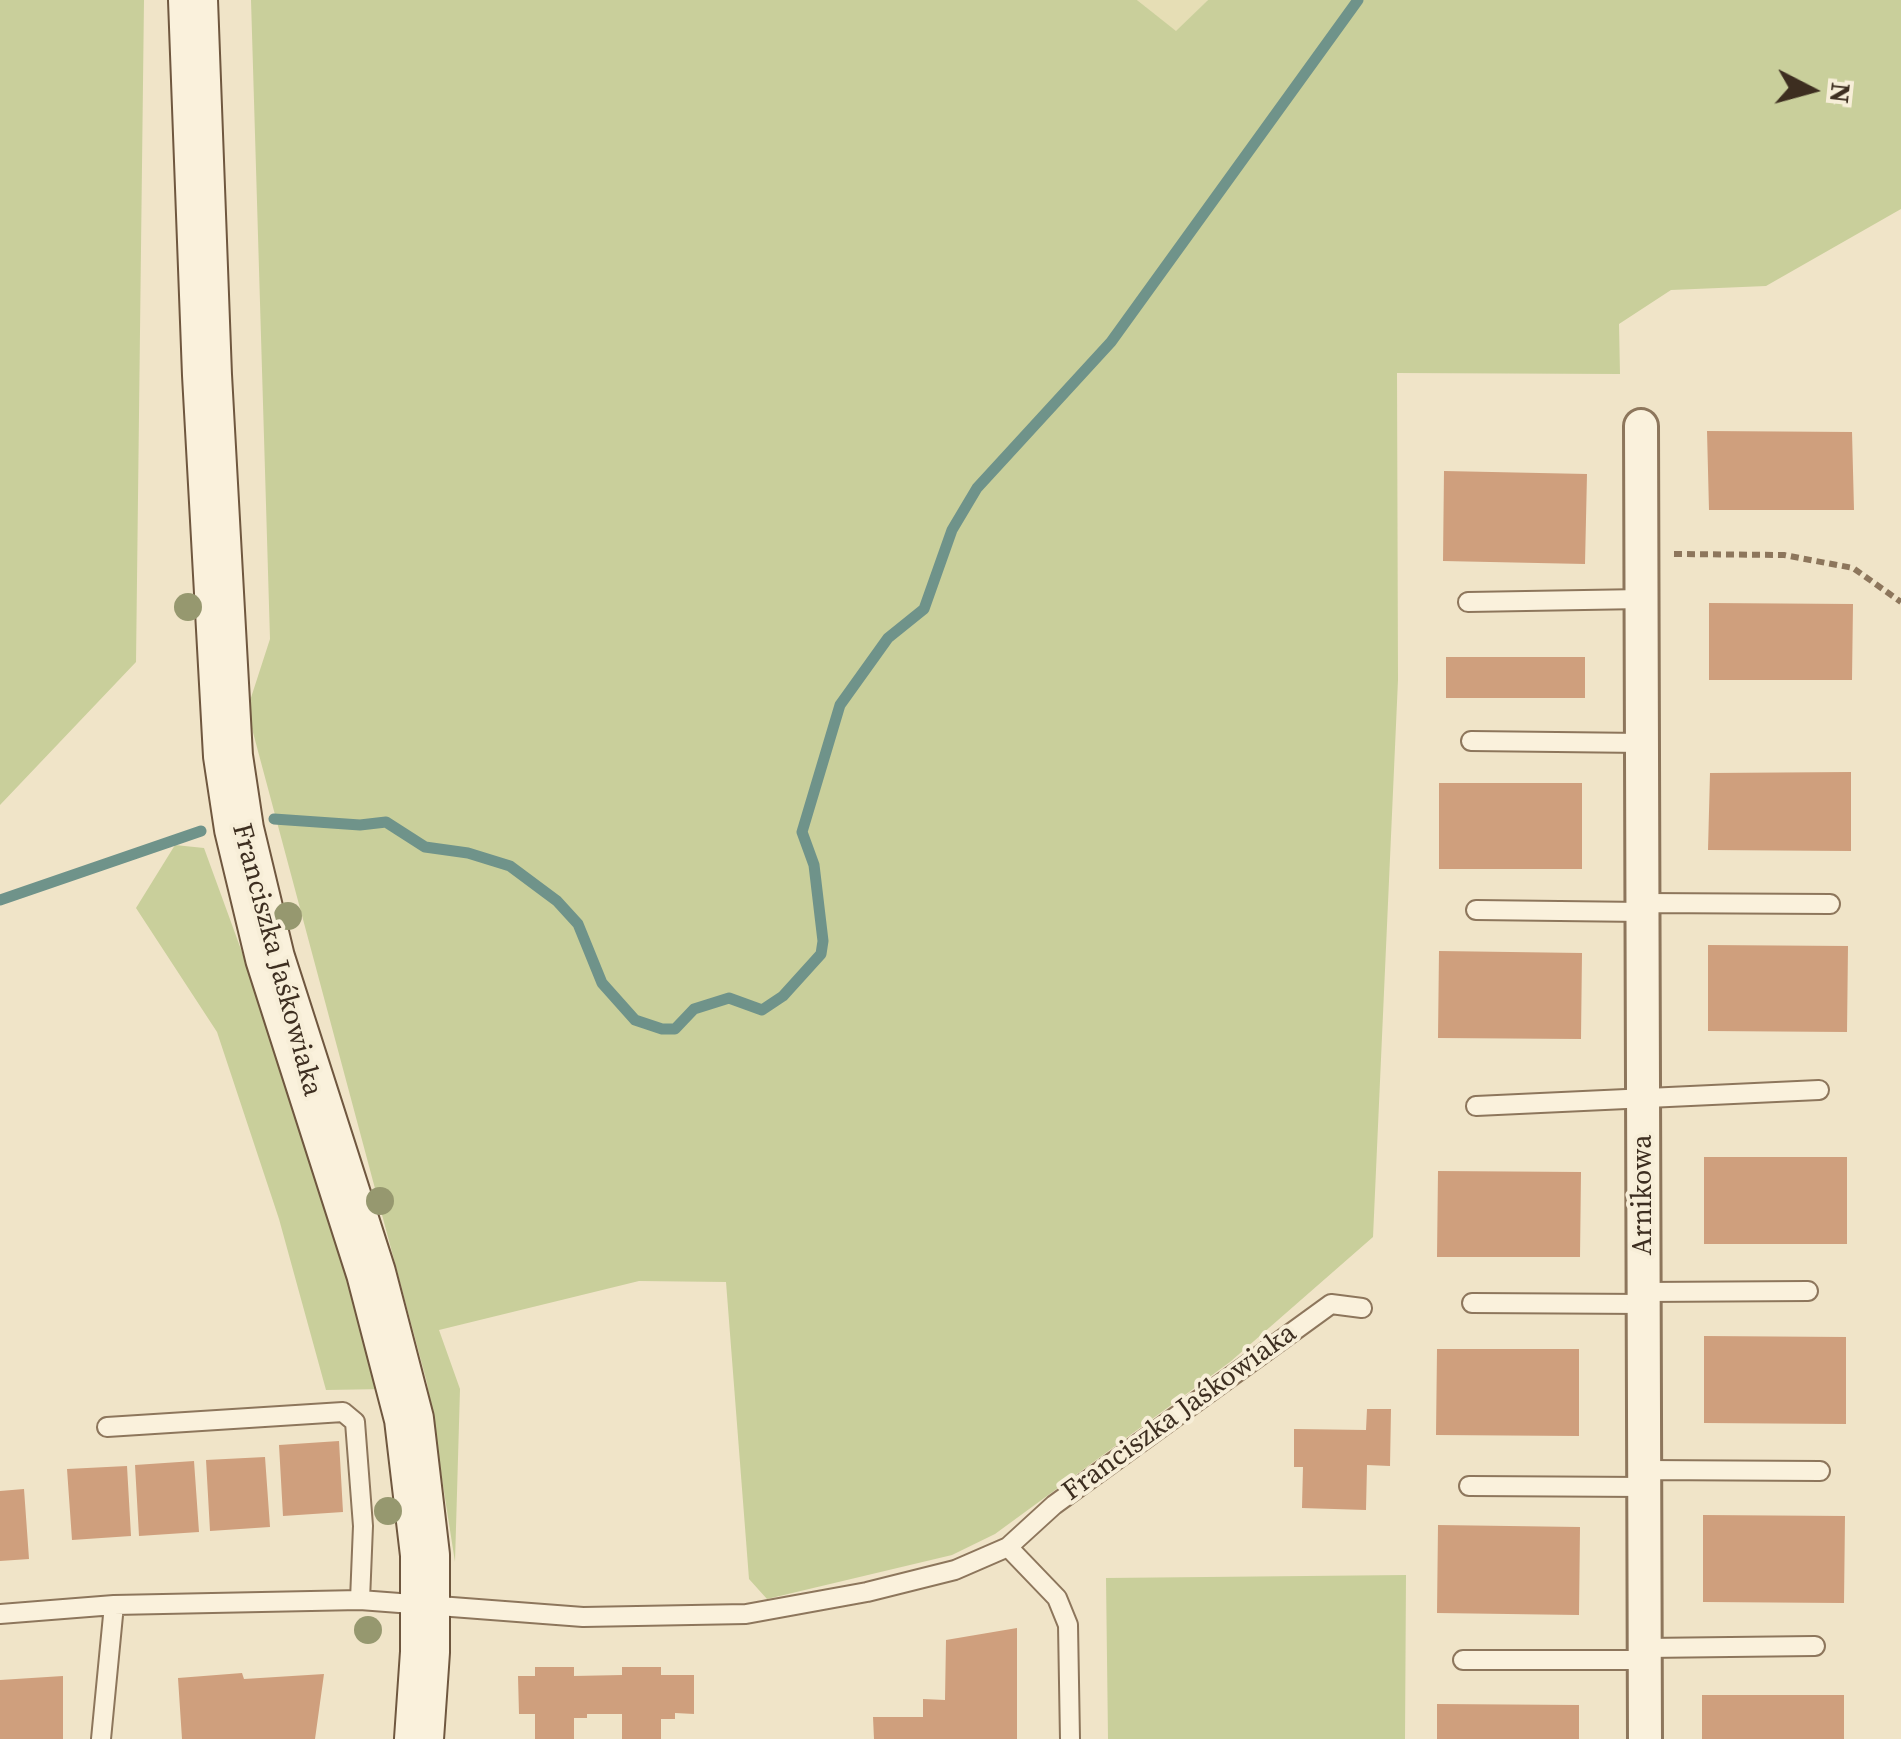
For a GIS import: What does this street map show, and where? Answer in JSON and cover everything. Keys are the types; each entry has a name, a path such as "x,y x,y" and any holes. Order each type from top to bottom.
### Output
{"street":[{"name":"Franciszka Jaśkowiaka","path":"193,0 217,574 224,713 233,795 270,958 372,1274 399,1372 419,1488 426,1607 418,1739"},
{"name":"Arnikowa","path":"1642,426 1645,1739"}],"lane":[{"path":"1468,602 1642,599"},
{"path":"1470,741 1642,743"},
{"path":"1476,910 1830,904"},
{"name":"Arnikowa","path":"1476,1106 1819,1090"},
{"name":"Arnikowa","path":"1472,1303 1808,1291"},
{"name":"Franciszka Jaśkowiaka","path":"426,1607 582,1618 746,1614 867,1592 955,1570 1008,1547 1054,1505 1331,1304 1362,1308"},
{"path":"107,1427 343,1412 354,1422 363,1526 360,1600"},
{"path":"1470,1486 1820,1471"},
{"path":"1008,1547 1056,1598 1068,1626 1070,1739"},
{"path":"0,1614 114,1605 360,1600 426,1607"},
{"path":"101,1739 114,1605"},
{"path":"1463,1660 1815,1646"}],"path":[{"path":"1642,554 1784,555 1853,568 1901,602"}],"shaded area":[{"path":"1137,0 1208,0 1176,32"}],"green space":[{"path":"0,0 144,0 136,662 0,805"},
{"path":"251,0 1137,0 1176,31 1208,0 1901,0 1901,209 1766,286 1671,290 1619,324 1620,374 1397,373 1398,680 1373,1237 1230,1362 995,1534 952,1555 767,1599 749,1579 726,1282 639,1281 439,1330 460,1389 455,1562 427,1383 247,710 270,639"},
{"path":"175,845 204,848 243,955 385,1389 326,1390 279,1219 217,1032 136,908"},
{"path":"1406,1575 1405,1739 1108,1739 1106,1578"}],"building":[{"path":"1707,431 1852,432 1854,510 1709,510"},
{"path":"1444,471 1587,474 1585,564 1443,561"},
{"path":"1709,603 1853,604 1852,680 1709,680"},
{"path":"1446,657 1585,657 1585,698 1446,698"},
{"path":"1851,772 1851,851 1708,850 1710,773"},
{"path":"1439,783 1582,783 1582,869 1439,869"},
{"path":"1708,945 1848,946 1847,1032 1708,1031"},
{"path":"1439,951 1582,953 1581,1039 1438,1038"},
{"path":"1704,1157 1847,1157 1847,1244 1704,1244"},
{"path":"1438,1171 1581,1172 1580,1257 1437,1257"},
{"path":"1704,1336 1846,1337 1846,1424 1704,1423"},
{"path":"1437,1349 1579,1349 1579,1436 1436,1435"},
{"path":"1367,1409 1391,1409 1390,1466 1367,1465 1366,1510 1302,1508 1303,1467 1294,1467 1294,1429 1366,1430"},
{"path":"339,1441 343,1512 283,1516 279,1445"},
{"path":"265,1457 270,1527 210,1531 206,1460"},
{"path":"194,1461 199,1532 139,1536 135,1465"},
{"path":"127,1466 131,1536 72,1540 67,1469"},
{"path":"24,1489 29,1559 0,1561 0,1491"},
{"path":"1703,1515 1845,1516 1844,1603 1703,1602"},
{"path":"1438,1525 1580,1527 1579,1615 1437,1613"},
{"path":"1017,1628 1017,1739 874,1739 873,1717 923,1717 923,1699 945,1700 946,1640"},
{"path":"535,1667 574,1667 574,1676 622,1675 622,1667 661,1667 661,1675 694,1675 694,1714 675,1713 675,1719 661,1719 661,1739 622,1739 622,1714 587,1714 587,1718 574,1718 574,1739 535,1739 535,1714 519,1714 518,1676 535,1676"},
{"path":"242,1673 244,1679 324,1674 315,1739 182,1739 178,1678"},
{"path":"63,1676 63,1739 0,1739 0,1680"},
{"path":"1702,1695 1844,1695 1844,1739 1702,1739"},
{"path":"1437,1704 1579,1705 1579,1739 1437,1739"}],"waterway":[{"path":"274,819 360,825 386,822 425,847 468,853 510,866 557,901 578,924 602,983 635,1020 675,1029 694,1009 729,998 762,1010 783,996 821,954 823,941 814,865 802,832 840,705 888,638 924,609 952,530 977,488 1111,342 1358,0"},
{"path":"0,900 201,831"}]}
